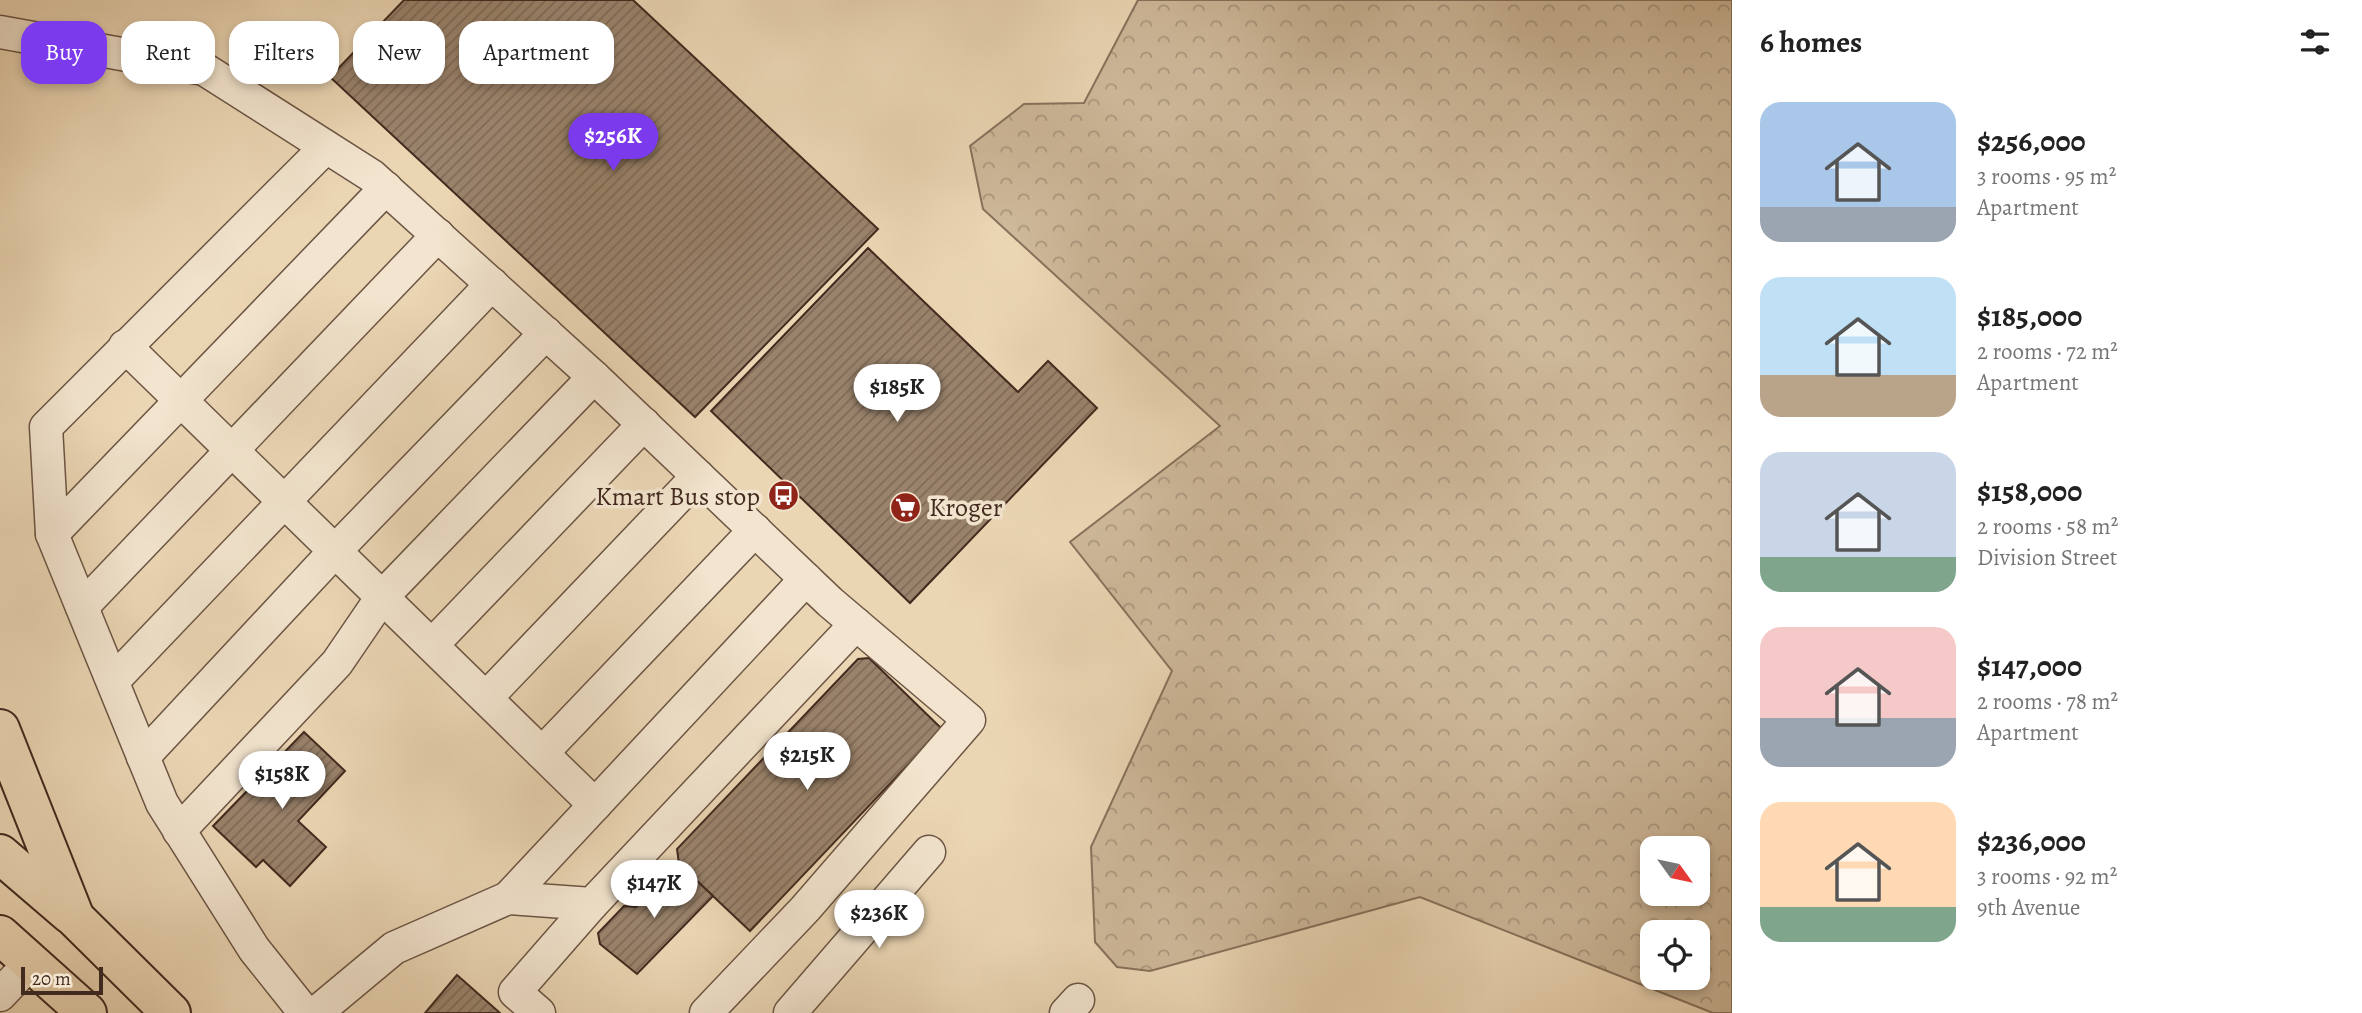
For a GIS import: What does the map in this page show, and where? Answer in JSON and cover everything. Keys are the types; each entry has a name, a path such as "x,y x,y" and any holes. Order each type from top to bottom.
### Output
{"main road":[{"path":"0,729 75,918"},
{"path":"0,854 75,918 171,1013"},
{"path":"0,934 87,1013"}],"street":[{"path":"0,32 204,69 372,176 594,377 806,579 969,720 805,909 706,1013"},
{"path":"305,1013 254,949 162,803 52,534 46,427 327,147"},
{"path":"52,534 386,188"},
{"path":"82,607 438,236"},
{"path":"113,681 492,284"},
{"path":"143,757 335,551 546,333"},
{"path":"125,346 595,805"},
{"path":"179,831 337,663 382,597 594,377"},
{"path":"432,645 644,424"},
{"path":"486,698 698,476"},
{"path":"542,753 755,530"},
{"path":"316,1013 394,948 508,898 806,579"},
{"path":"539,1013 515,992 592,904 856,624"},
{"path":"790,1013 929,852"},
{"path":"508,898 592,904"},
{"path":"0,995 30,963"}],"green space":[{"path":"1138,0 1732,0 1732,1013 1713,1013 1655,990 1710,990 1710,920 1640,920 1640,984 1420,897 1150,971 1117,967 1095,942 1091,847 1172,671 1070,542 1220,426 983,209 970,146 1024,104 1084,103"}],"building":[{"path":"404,0 633,0 878,229 695,417 338,84 339,68 353,53 353,84 445,84 445,21 384,21"},
{"name":"Kroger","path":"868,248 1018,392 1048,361 1097,408 910,603 711,411"},
{"path":"869,658 942,729 750,931 679,864 677,849 858,659"},
{"path":"304,732 345,771 298,821 326,847 290,886 263,860 256,867 213,826"},
{"path":"679,864 713,896 637,974 600,944 598,933 624,906 636,907"},
{"path":"457,975 500,1013 425,1013"}],"place":[{"name":"Kmart Bus stop","path":"783,496"},
{"name":"Kroger","path":"906,507"}]}
